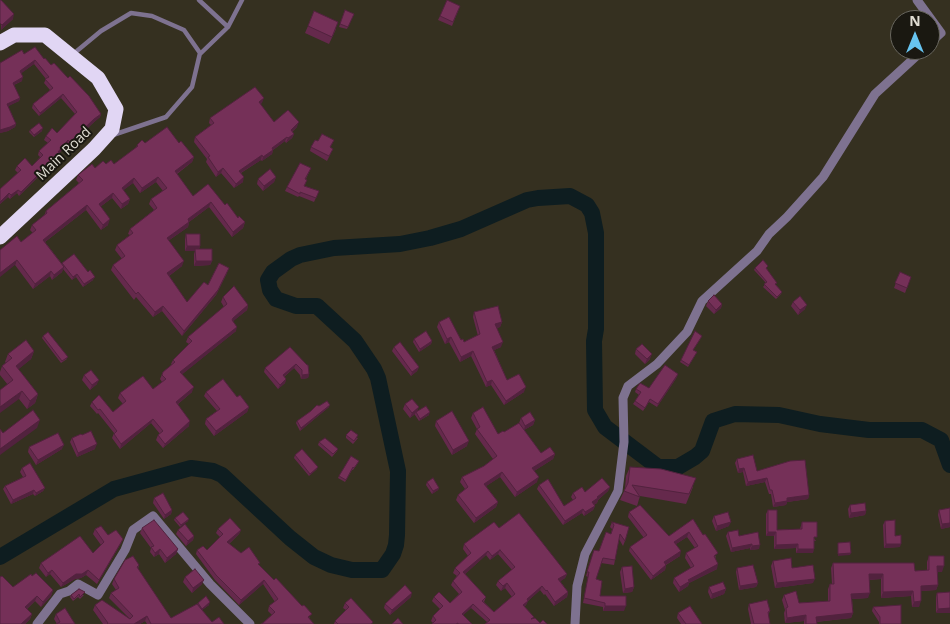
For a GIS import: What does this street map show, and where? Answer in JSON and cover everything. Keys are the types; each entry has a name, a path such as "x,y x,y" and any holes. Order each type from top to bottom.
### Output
{"highway":[{"name":"Main Road","path":"0,43 14,35 45,36 98,78 116,109 112,129 103,139 0,237"}],"street":[{"path":"575,624 577,586 585,554 618,491 624,442 623,398 628,386 657,364 686,332 702,301 756,251 769,234 823,177 875,94 912,60"},
{"path":"37,624 60,594 69,591 78,584 98,596 125,550 132,530 153,516 210,584 250,624"}],"lane":[{"path":"199,0 228,27"},
{"path":"103,139 166,117 192,87 200,54 228,27 242,0"},
{"path":"71,56 101,31 131,13 152,16 184,30 200,54"}],"building":[{"path":"0,0 14,14 2,25 0,23"},
{"path":"447,0 460,6 453,22 440,16"},
{"path":"345,10 354,14 348,27 340,24"},
{"path":"314,11 338,22 332,37 308,26"},
{"path":"35,47 51,65 54,63 68,78 70,76 89,96 101,114 70,142 68,140 58,152 60,153 21,192 18,190 11,195 9,193 0,202 0,189 21,170 17,166 25,158 32,166 43,155 39,151 51,140 46,136 52,128 57,133 77,112 63,94 40,113 33,104 53,88 45,79 49,77 35,60 20,71 23,77 13,83 20,98 7,104 16,124 0,130 0,63 22,50 24,54"},
{"path":"255,87 264,98 259,102 274,122 288,110 299,122 291,130 294,134 272,148 273,150 263,157 262,155 239,171 244,177 236,184 223,168 218,172 208,157 210,156 195,137 214,123 210,118"},
{"path":"39,123 43,128 34,135 30,130"},
{"path":"167,127 179,143 181,141 194,157 175,171 193,196 208,184 225,205 227,203 238,218 239,216 245,222 233,232 211,202 188,219 189,222 167,238 184,261 167,273 187,302 204,282 208,285 219,263 229,268 218,290 184,331 163,306 155,312 138,292 136,294 113,265 125,256 117,245 133,233 130,229 157,208 151,199 167,188 158,177 142,188 134,178 122,188 130,199 122,204 113,193 99,204 110,219 103,225 87,205 43,240 64,267 54,275 51,271 35,284 17,260 0,273 0,250 17,236 21,242 36,230 32,225 83,180 78,175 92,164 95,168 103,161 106,164 111,160 114,164 138,146 142,140 145,143"},
{"path":"322,134 334,140 330,147 333,149 329,156 311,147"},
{"path":"300,163 311,168 305,179 307,180 304,186 319,191 316,198 300,192 300,194 287,187"},
{"path":"270,169 276,177 264,186 258,179"},
{"path":"186,234 200,234 200,246 187,246"},
{"path":"195,249 212,249 212,261 196,261"},
{"path":"74,254 88,272 90,270 95,277 84,284 77,274 73,277 62,263"},
{"path":"763,260 768,266 766,268 777,283 775,284 782,292 777,297 764,284 767,282 755,268"},
{"path":"900,272 911,277 907,288 895,283"},
{"path":"234,286 248,305 232,320 237,327 180,372 194,387 176,402 190,421 165,444 158,435 163,431 153,419 121,444 114,434 117,431 92,402 99,395 113,412 126,401 120,393 143,376 153,389 166,379 162,375 163,372 175,362 173,360 192,341 188,337 227,304 223,297"},
{"path":"714,295 722,304 716,310 708,301"},
{"path":"800,296 807,305 800,310 793,302"},
{"path":"498,306 502,322 495,324 503,342 492,347 507,380 519,374 526,387 506,401 492,380 487,382 473,351 461,357 451,337 447,339 439,322 449,317 461,340 463,339 464,342 480,334 474,312"},
{"path":"426,331 432,341 420,349 414,339"},
{"path":"695,331 702,336 693,350 697,352 689,365 681,360"},
{"path":"48,332 68,357 62,361 43,336"},
{"path":"26,340 34,351 16,366 38,394 30,401 22,391 0,407 0,390 13,380 2,366 12,358 8,354"},
{"path":"400,342 419,367 412,372 394,347"},
{"path":"642,344 652,354 647,359 636,349"},
{"path":"290,347 308,365 309,374 302,375 302,370 296,364 283,375 286,379 280,385 265,368"},
{"path":"665,365 678,374 658,404 650,399 645,408 635,401 641,392 636,389 640,383 649,388"},
{"path":"91,370 99,380 92,385 84,375"},
{"path":"223,379 237,397 240,395 249,407 216,431 206,419 220,409 206,392"},
{"path":"412,399 419,407 412,413 405,404"},
{"path":"327,401 330,405 301,428 297,421 317,405 319,406"},
{"path":"426,406 430,412 420,419 416,412"},
{"path":"483,407 498,434 519,423 541,453 550,447 555,454 532,468 539,477 517,492 502,472 484,484 498,502 476,518 458,495 468,487 462,477 484,466 497,456 477,429 480,427 473,413"},
{"path":"33,410 40,420 0,449 0,429 3,433"},
{"path":"452,411 469,441 453,450 436,421"},
{"path":"530,412 535,420 525,426 521,418"},
{"path":"351,430 358,435 354,441 346,435"},
{"path":"91,431 97,444 78,453 72,438"},
{"path":"58,433 64,445 38,460 29,447"},
{"path":"325,438 338,449 333,454 319,442"},
{"path":"302,449 318,467 310,474 295,455"},
{"path":"753,455 757,471 790,461 805,460 809,495 787,498 787,501 775,503 767,478 748,482 744,468 739,469 737,459"},
{"path":"351,456 359,461 353,467 346,480 339,476"},
{"path":"30,463 45,488 36,493 34,490 13,500 5,486 26,476 22,468"},
{"path":"630,467 661,469 696,478 689,494 632,485 640,497 624,491 628,483"},
{"path":"433,478 439,488 433,491 427,482"},
{"path":"602,478 610,487 592,502 595,506 585,512 583,509 565,521 539,485 548,479 564,506 576,498 573,493 582,487 585,492"},
{"path":"163,493 172,510 165,515 154,498"},
{"path":"865,503 866,511 851,513 850,505"},
{"path":"640,505 669,536 693,519 718,553 714,556 718,564 688,580 690,581 680,587 674,578 694,566 686,553 698,546 689,532 674,542 681,551 664,562 666,565 653,576 630,547 647,535 629,512"},
{"path":"950,508 950,523 942,524 939,510"},
{"path":"768,510 777,510 777,530 802,529 802,522 817,522 817,537 814,537 814,549 798,549 798,544 776,545 776,532 768,532"},
{"path":"183,512 189,519 181,525 175,518"},
{"path":"728,512 731,522 717,526 714,516"},
{"path":"519,513 567,574 558,579 568,592 555,602 542,586 523,605 534,617 531,619 535,618 540,623 543,620 547,624 485,624 490,620 473,604 462,614 472,624 432,624 436,620 433,616 443,606 434,597 439,592 450,603 462,592 453,581 460,573 455,568 471,553 464,544 494,522 499,528","holes":["500,550 515,567 498,581 503,586 507,583 515,594 494,612 482,601 486,597 463,572 488,551 492,556"]},
{"path":"230,518 241,530 227,542 241,553 249,547 260,563 258,564 274,580 276,578 312,614 308,617 314,624 262,624 275,612 269,606 278,599 264,580 241,600 216,575 197,550 203,546 207,550 223,534 218,529"},
{"path":"154,520 178,549 167,558 160,549 155,553 151,547 154,546 142,528"},
{"path":"895,520 895,536 901,535 901,544 886,544 885,521"},
{"path":"612,522 629,527 625,541 620,534 615,560 603,558 596,579 602,581 600,596 626,596 626,606 605,606 605,603 584,598 589,572 587,572 594,550 599,551 606,532 611,534 614,525"},
{"path":"185,524 194,536 188,541 178,530"},
{"path":"101,526 108,535 116,530 123,539 99,580 88,570 82,574 76,574 63,583 52,570 48,573 41,563 80,536 93,553 104,542 95,529"},
{"path":"738,530 739,536 758,532 760,545 752,546 752,544 732,548 728,532"},
{"path":"850,542 851,553 838,554 838,543"},
{"path":"133,556 139,565 137,567 171,618 197,604 212,622 219,617 224,624 151,624 147,616 134,624 107,624 95,605 102,600 130,619 133,616 111,593 119,588 114,579 125,560"},
{"path":"929,556 944,556 944,566 937,566 938,585 921,586 921,601 914,602 913,591 883,592 883,574 869,574 870,593 851,594 853,613 816,617 817,624 806,624 806,615 787,618 786,608 788,607 784,595 796,591 799,603 830,601 830,584 834,584 833,563 914,563 915,571 929,570"},
{"path":"791,558 792,568 813,565 815,579 777,583 773,561"},
{"path":"753,565 758,583 740,586 737,568"},
{"path":"632,566 634,587 625,589 622,567"},
{"path":"195,569 204,580 193,588 185,577"},
{"path":"36,573 53,590 43,602 37,596 25,607 32,614 21,624 0,624 0,577 2,576 13,587 31,574 32,576"},
{"path":"723,582 726,589 712,594 709,587"},
{"path":"405,585 412,593 392,610 385,604"},
{"path":"79,589 85,592 80,597 79,594 74,599 71,595"},
{"path":"950,592 950,608 938,609 937,593"},
{"path":"206,596 210,602 202,609 198,603"},
{"path":"351,598 373,622 371,624 338,624 335,621 349,607 345,603"},
{"path":"767,600 770,611 768,612 770,624 754,624 749,604"},
{"path":"901,605 901,624 880,624 880,617 873,607"},
{"path":"690,606 702,624 686,624 678,613"},
{"path":"65,608 75,624 56,624 60,622 56,614"},
{"path":"398,618 403,624 392,624"}],"waterway":[{"path":"0,557 114,489 191,468 213,471 222,475 290,538 314,557 331,565 352,570 382,570 393,554 396,545 398,471 378,378 355,341 317,306 296,306 276,299 270,290 268,280 273,272 300,255 334,248 400,244 430,238 461,229 527,200 538,198 570,196 587,205 592,213 596,233 595,410 605,427 658,467 678,467 695,457 702,451 713,421 735,414 779,415 820,424 869,430 922,430 941,440 950,465"}]}
